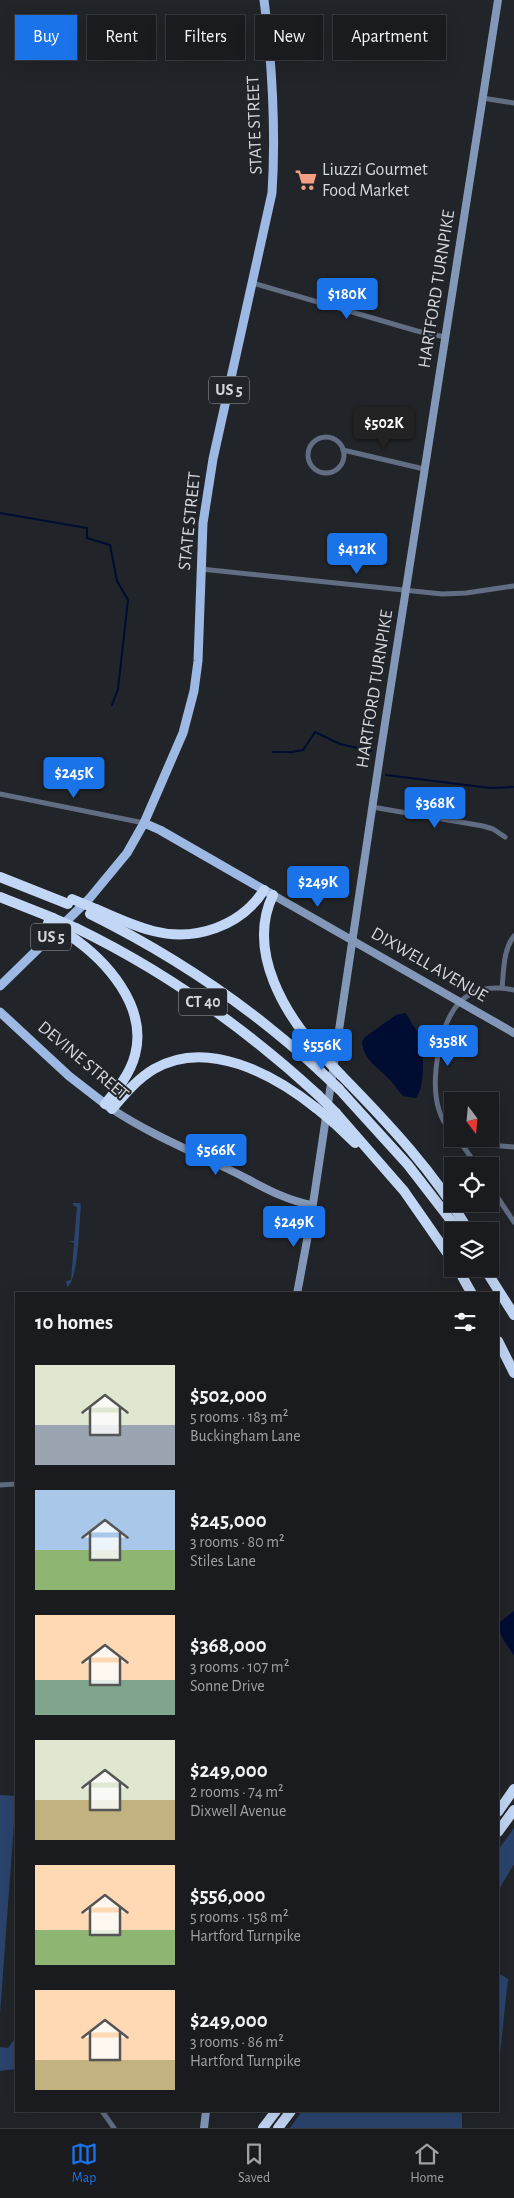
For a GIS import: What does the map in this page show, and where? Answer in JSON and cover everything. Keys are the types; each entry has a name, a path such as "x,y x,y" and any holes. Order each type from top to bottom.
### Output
{"highway":[{"name":"CT 40","path":"0,877 93,912 202,977 260,1019 321,1072 398,1152 451,1222"},
{"path":"93,912 153,931 169,934 194,933 218,928 235,920 269,892"},
{"path":"269,892 264,926 265,947 278,992 294,1019 324,1057 412,1150 439,1185 463,1222"},
{"path":"0,897 20,904 30,914 50,920 73,932 115,978 127,998 136,1025 137,1048 132,1063 108,1106"},
{"name":"CT 40","path":"73,932 121,951 191,994 254,1040 318,1095 335,1118 390,1174 444,1248"},
{"path":"108,1106 152,1070 173,1061 194,1057 220,1060 258,1071 335,1118"},
{"path":"462,1277 471,1292"},
{"path":"491,1277 514,1315"},
{"path":"499,1343 514,1373"},
{"path":"499,1811 514,1789"},
{"path":"499,1831 514,1810"},
{"path":"263,2128 275,2112"},
{"path":"278,2128 290,2112"}],"main road":[{"name":"STATE STREET","path":"0,986 96,891 127,852 144,823 177,750 194,691 200,639 204,518 213,459 272,192 274,161 268,34 264,0"},
{"name":"HARTFORD TURNPIKE","path":"297,1292 498,0"},
{"name":"DIXWELL AVENUE","path":"144,823 160,830 514,1033"},
{"name":"DEVINE STREET","path":"0,1012 69,1076 108,1106 153,1132 266,1188 296,1202 312,1204"},
{"path":"204,2128 206,2112"}],"street":[{"path":"482,98 514,103"},
{"path":"253,283 417,331 445,337"},
{"path":"343,450 344,456 338,467 328,472 316,470 309,460 308,455 311,444 321,437 332,438 337,441 343,450 424,469"},
{"path":"201,569 405,591 452,594 514,586"},
{"path":"0,794 144,823"},
{"path":"372,807 483,826 493,829 505,837"},
{"path":"502,988 507,952 514,936"},
{"path":"444,1119 439,1110 436,1090 437,1070 446,1024 460,1002 477,991 489,988 514,990"},
{"path":"499,1146 514,1147"},
{"path":"499,1200 514,1222"},
{"path":"0,1485 15,1484"},
{"path":"103,2112 114,2128"}],"shaded area":[{"path":"405,1013 421,1034 423,1077 416,1098 403,1096 392,1082 372,1063 363,1049 362,1042 365,1037 396,1015"},
{"path":"73,1203 80,1203 81,1206 79,1237 74,1274 71,1282 67,1287 66,1281 71,1280 74,1243 69,1241 74,1241 77,1207"},
{"path":"514,1611 514,1655 503,1639 499,1626 500,1622"},
{"path":"0,1795 15,1796 15,1810 0,2014"},
{"path":"514,1828 514,1864 499,1889 499,1849"},
{"path":"499,1974 508,1979 499,2063"},
{"path":"15,2038 15,2069 0,2071 0,2047 8,2048"},
{"path":"301,2112 462,2112 462,2128 290,2128"}],"waterway":[{"path":"0,513 87,528 87,538 110,545 117,581 128,600 118,689 112,705"},
{"path":"273,752 303,750 315,732 340,744 371,751"},
{"path":"386,775 490,788 514,787"}],"place":[{"name":"Liuzzi Gourmet Food Market","path":"306,180"}]}
